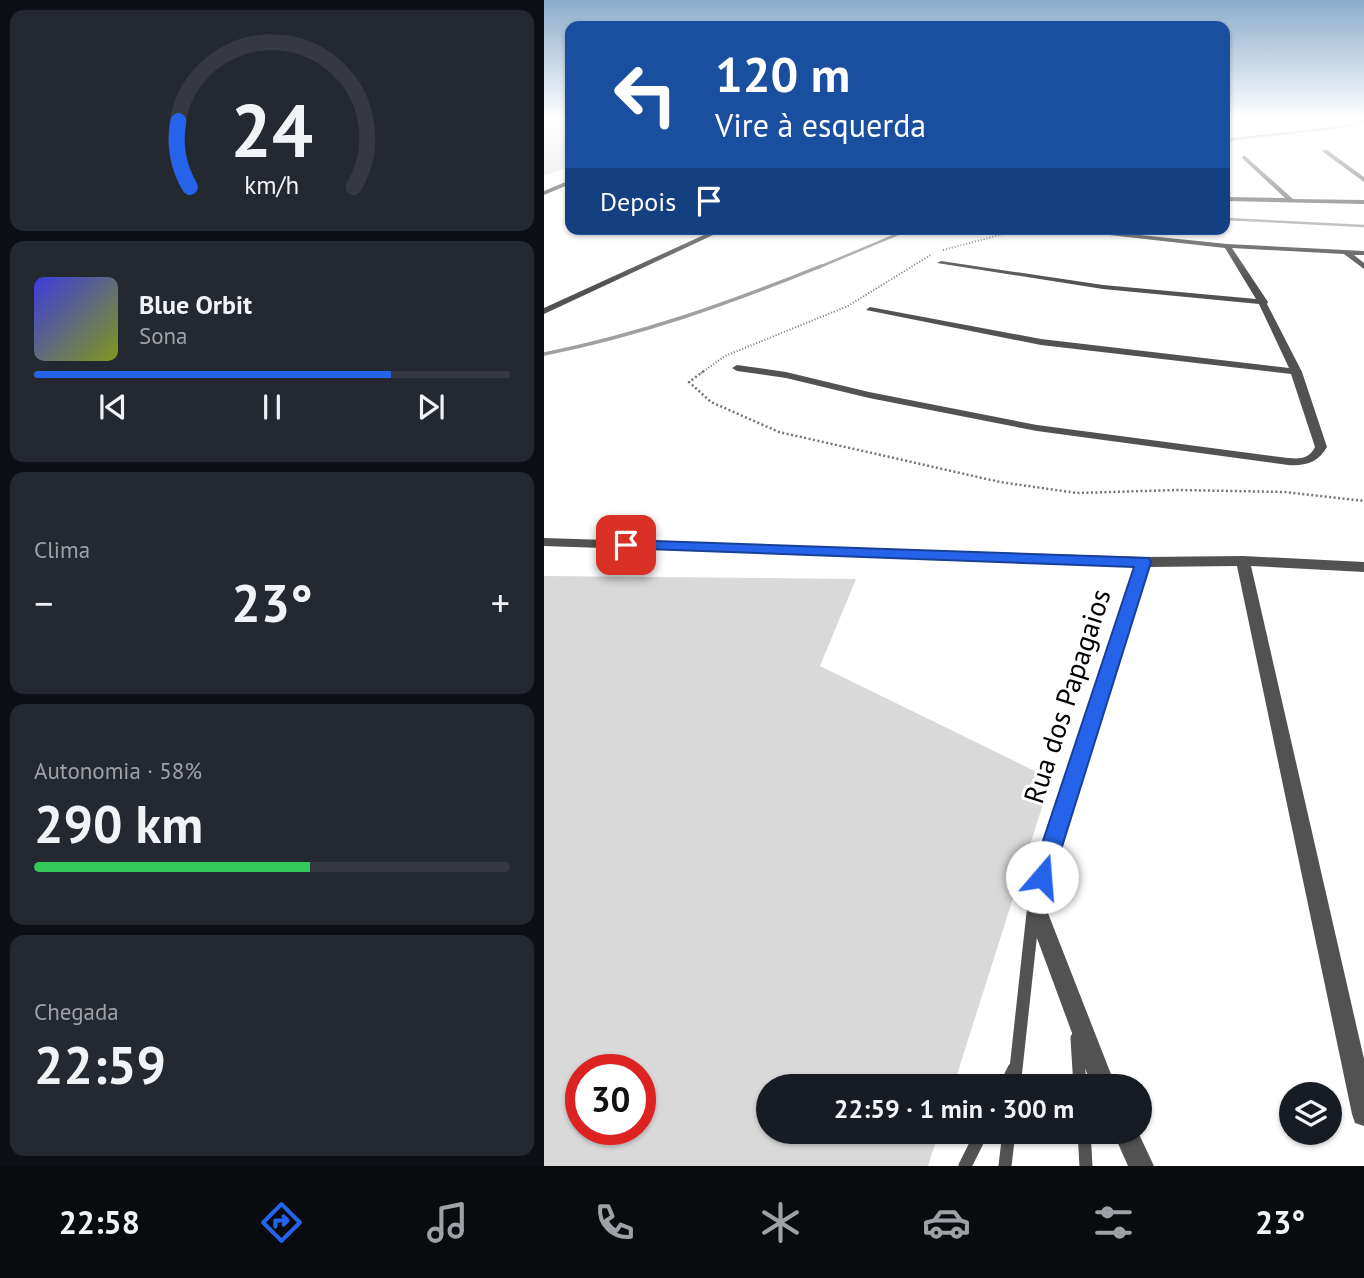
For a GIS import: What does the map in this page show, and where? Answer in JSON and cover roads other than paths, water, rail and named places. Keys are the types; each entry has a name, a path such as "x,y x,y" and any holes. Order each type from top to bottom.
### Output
{"street":[{"path":"1262,173 1293,202"},
{"path":"544,193 565,184"},
{"path":"1230,199 1364,202"},
{"path":"544,311 710,235"},
{"path":"1118,235 1227,246 1364,253"},
{"path":"737,368 786,375 869,395 1036,428 1186,450 1305,461 1314,458 1321,447 1297,372 1264,302 1227,246"},
{"path":"1347,253 1364,267"},
{"path":"941,263 1103,287 1264,302"},
{"path":"870,310 1041,342 1297,372"},
{"path":"544,542 1143,562 1243,561 1364,567"},
{"path":"1243,561 1364,1114"},
{"name":"Rua dos Papagaios","path":"1034,903 1143,562"},
{"path":"1034,903 1099,1074"},
{"path":"1131,1144 1141,1166"}],"lane":[{"path":"1016,1074 1034,903"},
{"path":"1075,1011 1079,1074"},
{"path":"1012,1074 1017,1064"},
{"path":"965,1166 976,1144"},
{"path":"1005,1166 1008,1144"},
{"path":"1085,1144 1086,1166"}],"waterway":[{"path":"1230,219 1364,226"},
{"path":"817,268 896,235"},
{"path":"544,354 684,317 821,266"}]}
